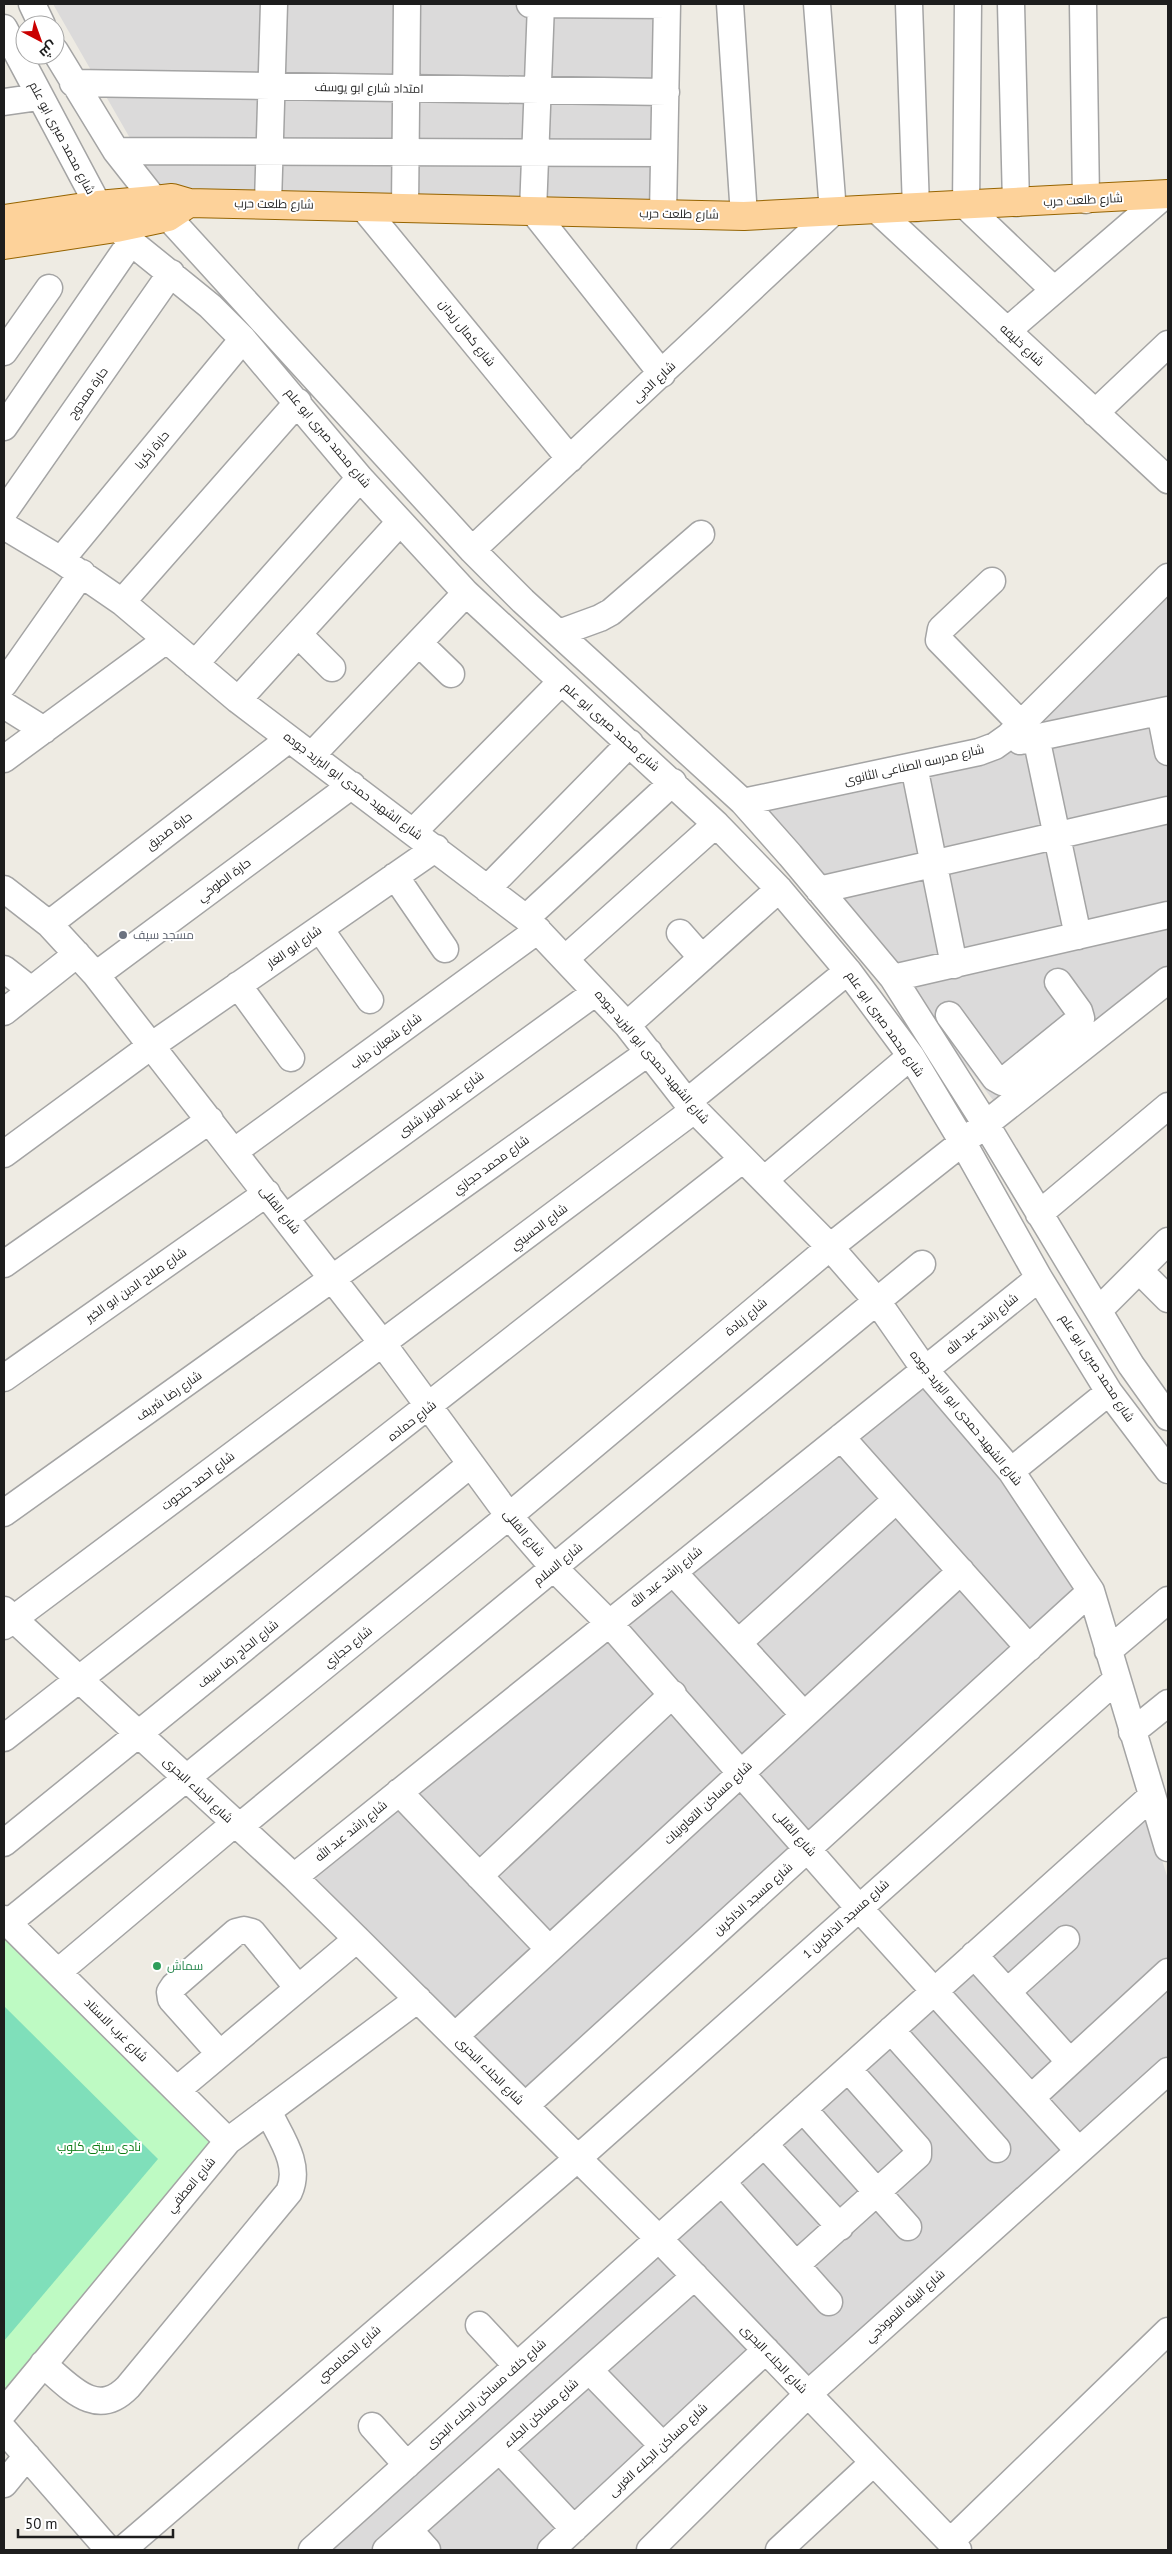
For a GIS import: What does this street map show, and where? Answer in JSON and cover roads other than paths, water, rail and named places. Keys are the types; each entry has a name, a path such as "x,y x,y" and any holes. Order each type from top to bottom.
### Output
{"main road":[{"name":"شارع طلعت حرب","path":"4,219 98,205 170,207 268,203 744,216 1086,200 1167,194"},
{"name":"شارع طلعت حرب","path":"4,245 124,235 170,207"}],"street":[{"path":"268,203 274,4"},
{"path":"405,208 407,4"},
{"path":"530,4 668,4 663,214"},
{"path":"541,4 532,211 662,374"},
{"path":"730,4 744,216"},
{"path":"817,4 833,212"},
{"path":"909,4 916,208"},
{"path":"968,4 966,206 1054,290"},
{"path":"1011,4 1016,203"},
{"path":"1083,4 1086,200"},
{"name":"شارع محمد صبرى ابو علم","path":"6,37 98,205 124,235 210,306 243,339 298,402 360,478 466,593 673,782 716,824 778,890 848,971 911,1056 962,1141 1039,1278 1109,1392 1168,1470"},
{"path":"63,65 116,151 170,207 472,550 559,633 743,802 820,890 893,978 986,1123 1038,1214 1099,1310 1131,1365 1167,1411"},
{"name":"امتداد شارع ابو يوسف","path":"73,83 666,92"},
{"path":"4,102 39,97"},
{"path":"116,151 269,150 664,153"},
{"path":"1007,331 1167,194"},
{"name":"شارع كمال زيدان","path":"363,206 570,459"},
{"name":"شارع خليفه","path":"877,210 1096,413 1165,470"},
{"name":"شارع الدبى","path":"472,550 833,212"},
{"path":"4,427 124,235"},
{"name":"حارة ممدوح","path":"4,512 172,273"},
{"path":"4,352 49,288"},
{"name":"حارة زكريا","path":"4,684 71,567 243,339"},
{"path":"1096,413 1168,344"},
{"path":"122,602 298,402"},
{"path":"195,664 360,478"},
{"path":"238,700 400,522"},
{"name":"شارع الشهيد حمدى ابو اليزيد جوده","path":"4,526 71,567 122,602 238,700 414,831 532,924 627,1025 691,1106 830,1247 877,1301 925,1370 1011,1471 1091,1591 1116,1680 1168,1847"},
{"path":"559,633 611,612 701,534"},
{"name":"شارع مدرسه الصناعى الثانوى","path":"743,802 979,752 1028,731 1159,604 1168,577"},
{"path":"992,581 940,629 938,640 1028,731 1057,836 1078,936"},
{"path":"312,755 466,593"},
{"path":"298,634 332,668"},
{"path":"4,759 166,640"},
{"path":"419,643 451,674"},
{"path":"414,831 562,682"},
{"path":"4,705 44,730"},
{"path":"1028,731 1164,711 1168,752"},
{"name":"حارة صديق","path":"48,924 290,739"},
{"path":"487,888 630,743"},
{"path":"914,766 954,964"},
{"name":"شارع شعبان دياب","path":"235,1151 532,924 673,782"},
{"name":"حارة الطوخي","path":"96,975 352,785"},
{"path":"820,890 1168,810"},
{"path":"566,958 716,824"},
{"name":"شارع ابو الغار","path":"4,1154 151,1046 436,848"},
{"path":"395,876 445,949"},
{"name":"شارع القللى","path":"4,889 48,924 96,975 235,1151 383,1344 509,1516 554,1568 609,1623 674,1694 859,1908 1078,2150"},
{"path":"627,1025 778,890"},
{"path":"893,978 1168,915"},
{"path":"320,929 370,1000"},
{"path":"680,933 702,958"},
{"path":"4,1012 77,954"},
{"path":"4,969 31,990"},
{"name":"شارع الحسيني","path":"383,1344 691,1106 848,971"},
{"name":"شارع زيادة","path":"509,1516 830,1247 1168,980"},
{"path":"950,1014 998,1082 1006,1080 1079,1021 1079,1011 1058,982"},
{"path":"238,985 291,1058"},
{"name":"شارع عبد العزيز شلبى","path":"286,1217 596,992"},
{"name":"شارع محمد حجازي","path":"333,1279 649,1052"},
{"path":"764,1180 911,1056"},
{"path":"960,1083 985,1065"},
{"path":"1038,1214 1168,1106"},
{"path":"4,1264 210,1120"},
{"name":"شارع حماده","path":"4,1738 429,1407 743,1159"},
{"name":"شارع صلاح الدين ابو الخير","path":"4,1378 267,1193"},
{"path":"1099,1310 1168,1241"},
{"name":"شارع السلام","path":"58,1972 554,1568 922,1264"},
{"path":"1139,1270 1168,1299"},
{"name":"شارع راشد عبد الله","path":"294,1877 1039,1278"},
{"name":"شارع رضا شريف","path":"4,1514 333,1279"},
{"name":"شارع احمد حتحوت","path":"7,1618 383,1344"},
{"path":"1011,1471 1109,1392"},
{"path":"841,1437 1029,1648"},
{"name":"شارع الحاج رضا سيف","path":"4,1843 471,1464"},
{"path":"738,1643 896,1500"},
{"name":"شارع حجازي","path":"6,1921 186,1779 509,1516"},
{"name":"شارع مساكن التعاونيات","path":"455,2036 961,1571"},
{"path":"672,1572 804,1716"},
{"name":"شارع مسجد الذاكرين","path":"525,2106 1091,1591"},
{"path":"1108,1651 1168,1600"},
{"name":"شارع الجلاء البحرى","path":"7,1618 138,1734 294,1877 418,1999 695,2276 873,2464 944,2545"},
{"name":"شارع مسجد الذاكرين 1","path":"577,2159 1116,1680"},
{"path":"479,1876 674,1694"},
{"path":"1132,1732 1168,1703"},
{"path":"399,1792 549,1949"},
{"name":"شارع خلف مساكن الجلاء البحرى","path":"312,2550 1152,1796"},
{"name":"شارع غرب الاستاد","path":"6,1921 228,2141"},
{"path":"220,2054 171,1999 170,1992 174,1986 236,1932 244,1930 252,1932 298,1988"},
{"path":"177,2090 357,1939"},
{"path":"1007,1992 1066,1940"},
{"path":"974,1955 1070,2062"},
{"path":"1031,2098 1168,1972"},
{"name":"شارع العطفي","path":"4,2412 228,2141 418,1999"},
{"path":"891,2030 997,2149"},
{"path":"796,2265 916,2158 918,2148 848,2069"},
{"name":"شارع البيئه النموذجي","path":"650,2550 808,2394 1168,2071"},
{"path":"803,2110 908,2227"},
{"path":"44,2364 80,2396 90,2400 101,2401 111,2399 120,2395 128,2387 289,2192 294,2177 292,2162 268,2111"},
{"path":"764,2144 840,2227"},
{"name":"شارع الحمامصي","path":"122,2550 577,2159"},
{"path":"722,2182 829,2302"},
{"name":"شارع مساكن الجلاء","path":"386,2550 695,2276"},
{"path":"480,2325 517,2366"},
{"path":"944,2545 1168,2331"},
{"name":"شارع مساكن الجلاء الغربى","path":"551,2550 766,2350"},
{"path":"589,2370 663,2446"},
{"path":"372,2426 407,2466"},
{"path":"4,2430 109,2550"},
{"path":"500,2450 574,2529"},
{"path":"4,2484 27,2456"},
{"path":"779,2550 873,2464"},
{"path":"409,2530 427,2550"}],"place":[{"name":"مسجد سيف","path":"123,935"},
{"name":"سماش","path":"157,1966"}],"park label":[{"name":"نادى سيتى كلوب","path":"99,2147"}]}
